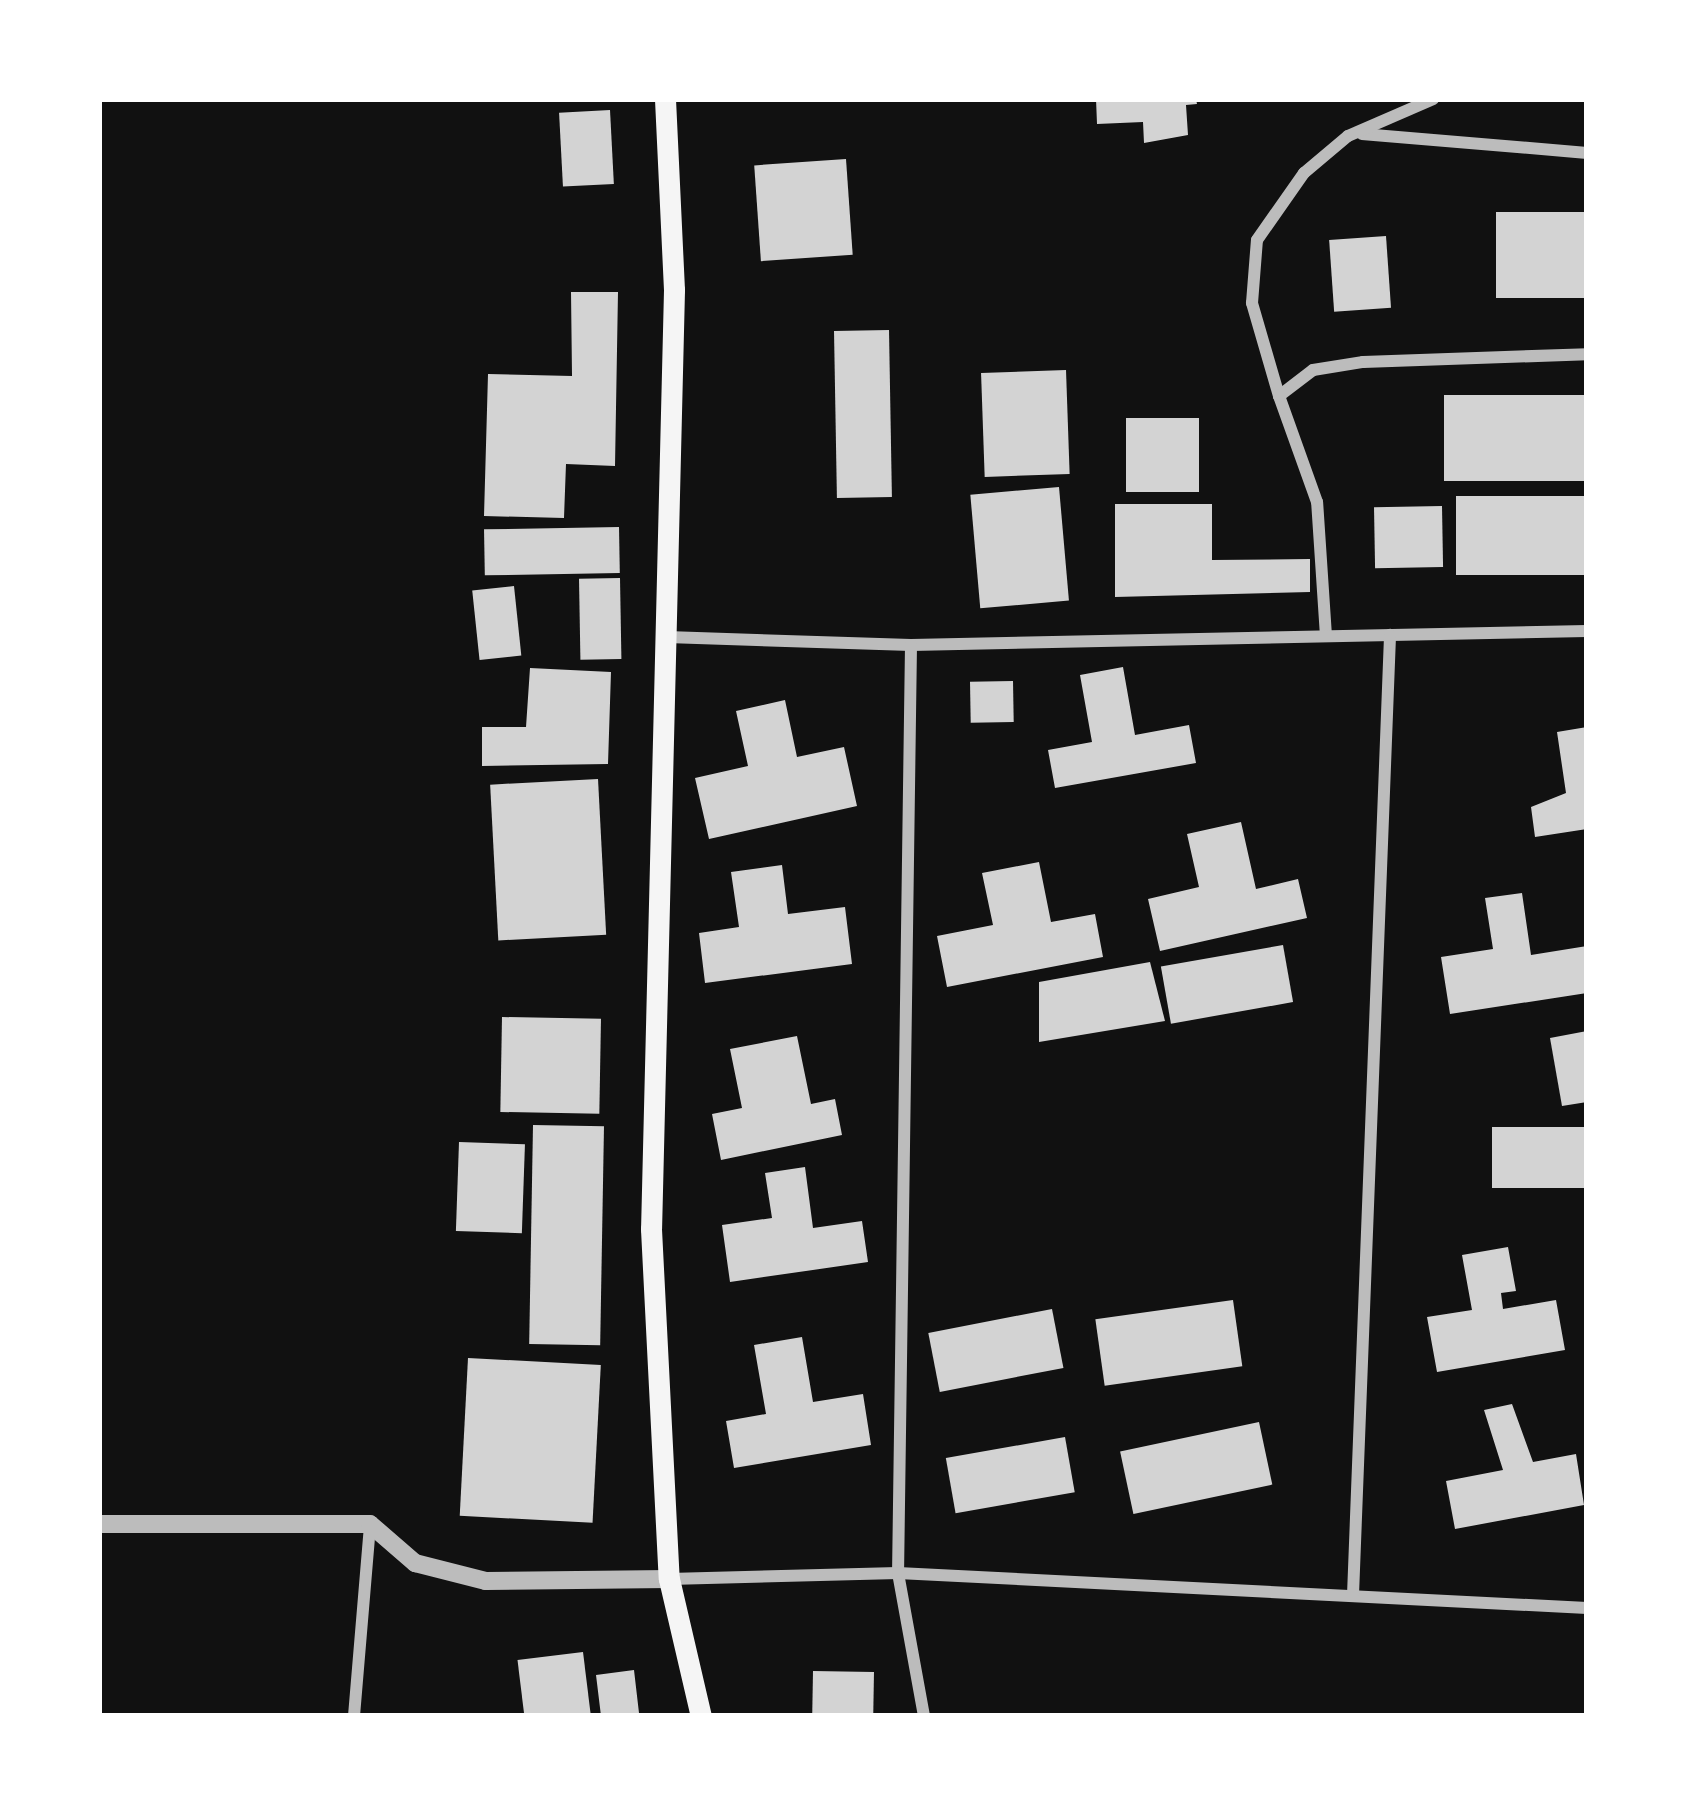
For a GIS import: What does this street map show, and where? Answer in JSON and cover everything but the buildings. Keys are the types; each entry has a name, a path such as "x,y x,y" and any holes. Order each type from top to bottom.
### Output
{"main road":[{"path":"665,99 667,637 651,1229 669,1579 701,1716"}],"street":[{"path":"1326,636 1317,502 1252,303 1256,240 1304,173 1355,133 1433,99"},
{"path":"1355,133 1587,153"},
{"path":"1280,396 1313,370 1363,362 1587,354"},
{"path":"667,637 911,645 1587,631"},
{"path":"1353,1595 1390,634"},
{"path":"911,645 898,1573 924,1716"},
{"path":"99,1524 370,1524 415,1563 486,1581 898,1573 1587,1608"},
{"path":"354,1716 370,1524"}]}
